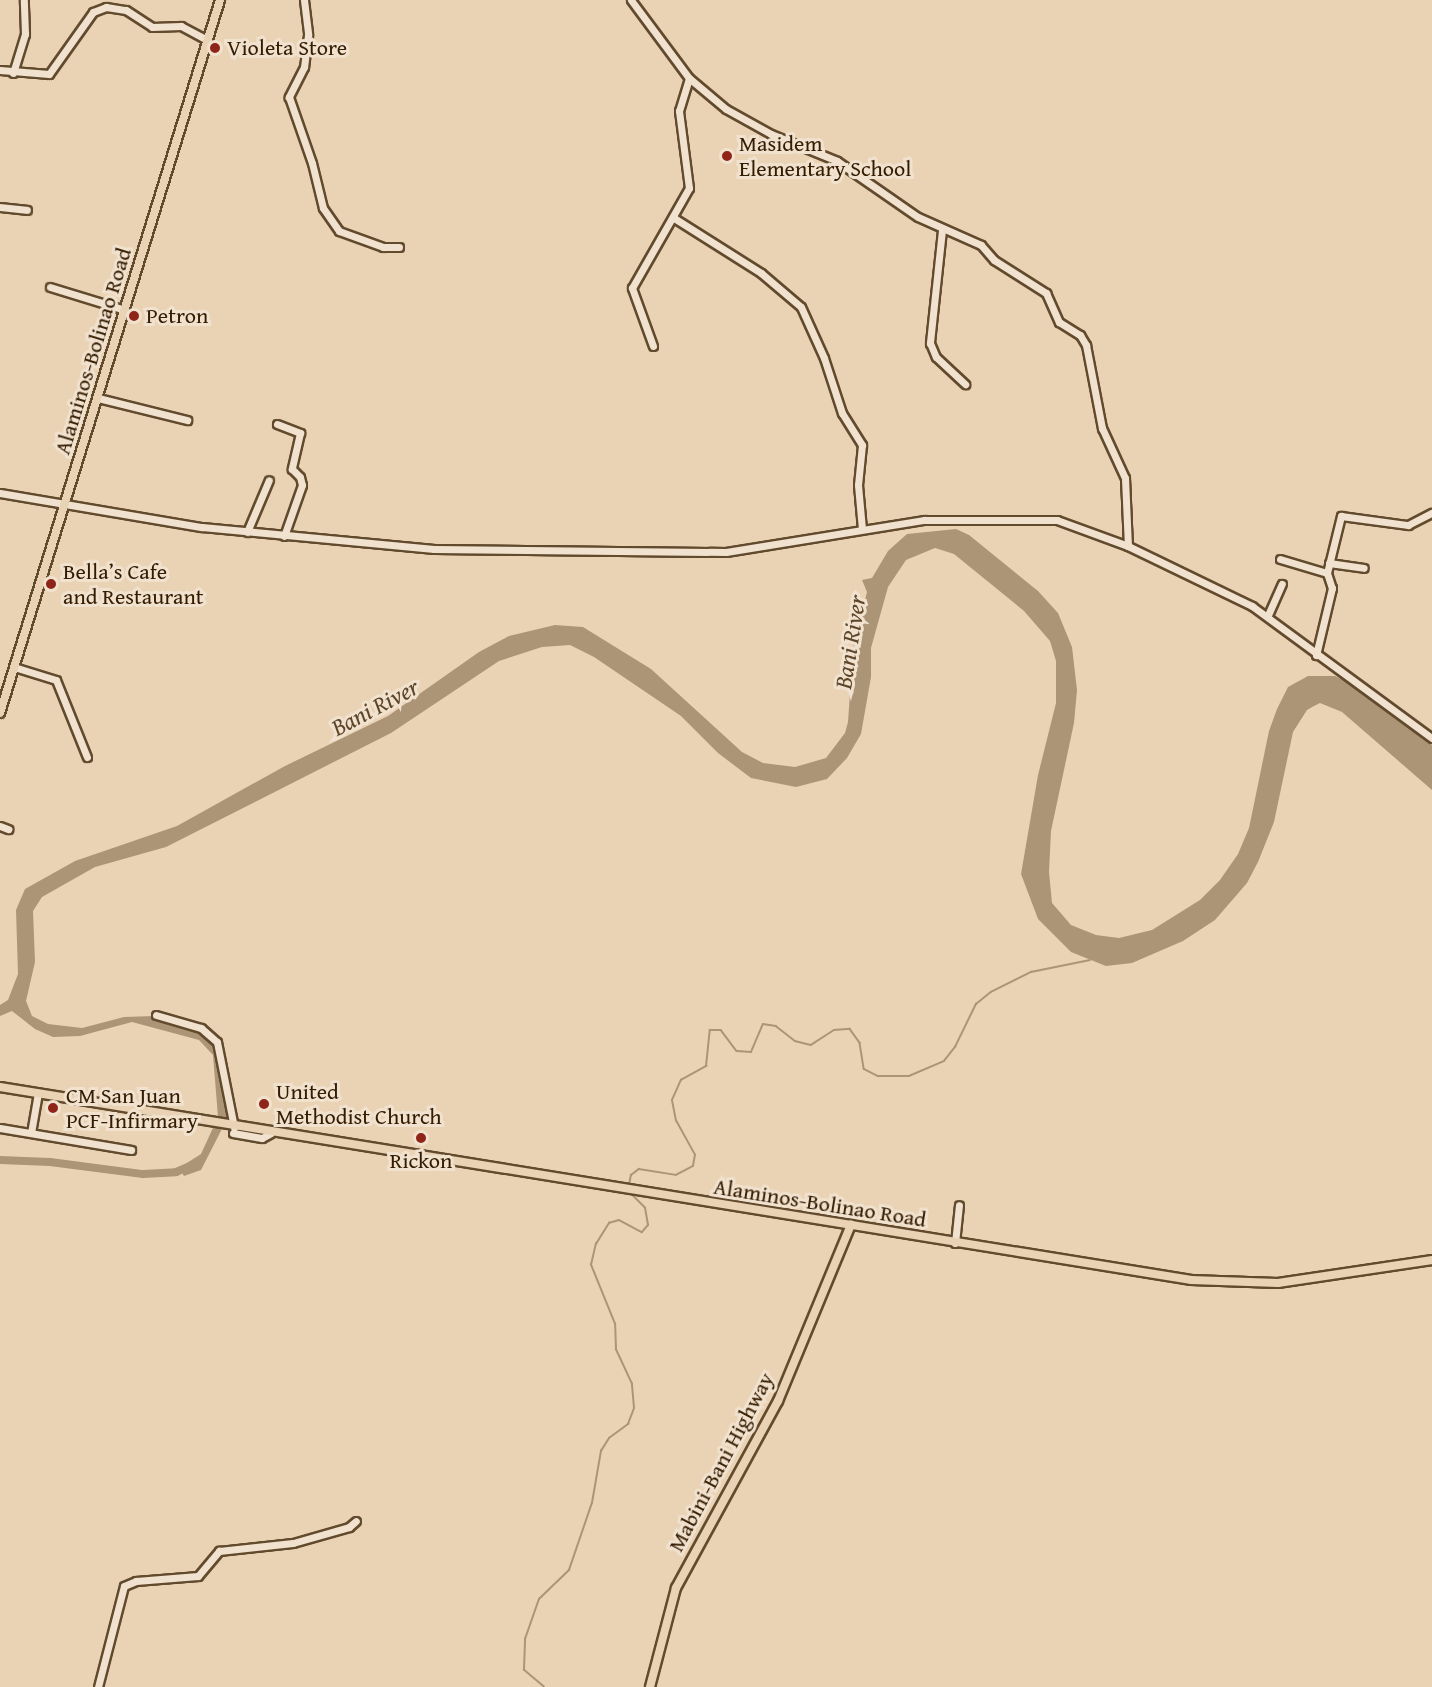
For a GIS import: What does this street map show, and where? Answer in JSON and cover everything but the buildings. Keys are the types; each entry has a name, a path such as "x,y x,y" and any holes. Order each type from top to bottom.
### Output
{"main road":[{"name":"Alaminos-Bolinao Road","path":"0,713 220,0"},
{"name":"Alaminos-Bolinao Road","path":"0,1087 204,1122 232,1129 271,1133 1191,1280 1254,1284 1432,1260"},
{"name":"Mabini-Bani Highway","path":"650,1687 676,1588 778,1401 851,1226"}],"street":[{"path":"13,73 25,34 24,0"},
{"path":"304,0 308,35 304,67 289,97 312,163 323,208 339,231 383,247 399,247"},
{"path":"632,0 688,78 726,109 771,134 837,161 942,230 976,242 994,260 1041,289 1059,322 1083,339 1102,428 1125,478 1128,546"},
{"path":"0,70 13,73 49,74 93,12 106,7 126,10 152,27 181,26 207,40"},
{"path":"653,346 632,288 652,248 674,218 689,188 679,111 688,78"},
{"path":"0,207 27,210"},
{"path":"674,218 761,273 801,307 824,358 842,413 862,445 858,485 862,529"},
{"path":"942,230 930,343 936,357 965,384"},
{"path":"50,287 125,310"},
{"path":"98,398 187,420"},
{"path":"278,424 300,433 292,470 300,477 302,485 284,536"},
{"path":"247,532 269,480"},
{"path":"0,493 247,532 434,549 726,552 924,520 1046,518 1066,522 1128,546 1202,579 1268,615 1317,655 1432,738"},
{"path":"1317,655 1332,588 1327,573 1341,516 1408,525 1432,513"},
{"path":"1280,559 1327,573"},
{"path":"1329,563 1364,568"},
{"path":"1268,615 1282,584"},
{"path":"14,667 56,680 87,757"},
{"path":"0,826 8,829"},
{"path":"156,1015 201,1028 217,1042 232,1129"},
{"path":"31,1133 38,1093"},
{"path":"0,1128 131,1150"},
{"path":"955,1243 959,1205"},
{"path":"98,1687 124,1586 136,1581 198,1576 219,1551 293,1543 349,1527 356,1521"}],"shaded area":[{"path":"956,529 969,535 1038,591 1058,613 1072,647 1077,690 1074,723 1051,831 1049,872 1052,903 1071,925 1096,935 1119,938 1152,930 1200,900 1220,880 1238,854 1249,828 1269,731 1277,709 1288,687 1308,676 1335,676 1345,681 1432,745 1432,790 1342,712 1320,703 1307,710 1293,732 1274,822 1258,862 1247,883 1215,920 1183,941 1132,963 1106,966 1071,952 1038,919 1021,874 1038,775 1056,703 1056,661 1050,641 1024,611 954,554 935,548 906,560 888,587 871,648 871,677 861,734 847,758 827,779 796,787 751,778 718,753 681,716 594,657 570,645 542,647 499,661 391,733 166,847 95,867 42,897 33,911 35,962 26,1001 32,1016 48,1024 82,1028 124,1017 154,1016 202,1032 216,1045 227,1119 201,1170 184,1176 179,1168 201,1154 218,1117 213,1055 199,1040 132,1022 80,1036 53,1037 35,1029 12,1011 0,1016 0,1005 8,1000 18,974 16,910 25,889 75,861 177,826 285,766 388,716 479,652 509,636 555,625 583,627 651,669 742,752 763,763 795,767 826,758 845,733 848,722 853,649 867,592 862,580 872,578 888,551 907,534"}],"waterway":[{"path":"629,1185 631,1175 639,1169 676,1175 693,1166 695,1155 676,1121 672,1100 681,1080 706,1066 710,1030 721,1030 737,1051 751,1052 763,1024 776,1026 795,1041 811,1045 834,1030 850,1029 860,1043 864,1069 878,1076 909,1076 944,1061 955,1047 976,1004 991,992 1031,972 1090,960"},
{"path":"0,1160 50,1162 143,1174 176,1172 188,1167"},
{"path":"544,1687 524,1670 525,1639 539,1599 569,1570 592,1503 601,1451 609,1438 628,1424 634,1408 632,1384 616,1349 615,1324 591,1265 596,1244 609,1223 619,1220 642,1232 648,1225 645,1208 630,1193"}],"place":[{"name":"Violeta Store","path":"215,48"},
{"name":"Masidem Elementary School","path":"727,156"},
{"name":"Petron","path":"134,316"},
{"name":"Bella’s Cafe and Restaurant","path":"51,584"},
{"name":"United Methodist Church","path":"264,1104"},
{"name":"CM San Juan PCF-Infirmary","path":"53,1108"},
{"name":"Rickon","path":"421,1138"}],"water label":[{"name":"Bani River","path":"850,642"},
{"name":"Bani River","path":"375,707"}]}
